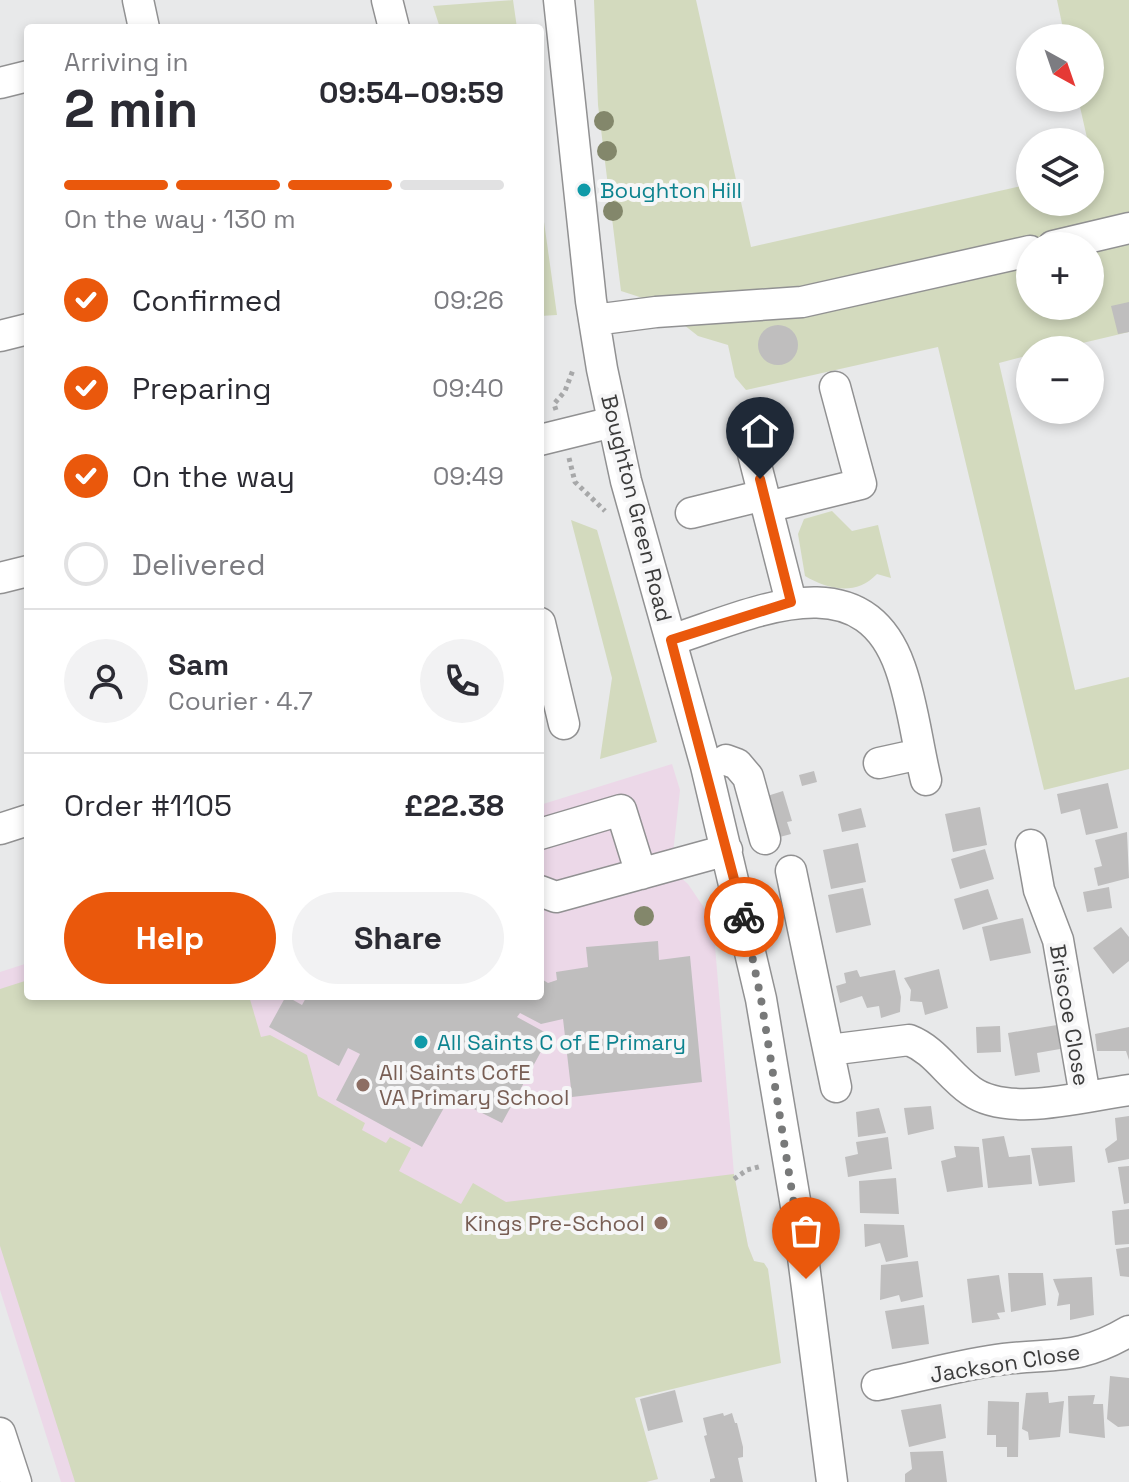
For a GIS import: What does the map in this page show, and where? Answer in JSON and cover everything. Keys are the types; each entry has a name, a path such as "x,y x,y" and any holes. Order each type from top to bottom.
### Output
{"street":[{"path":"138,0 143,24"},
{"path":"387,0 393,24"},
{"name":"Boughton Green Road","path":"559,0 594,320 626,481 671,640 728,760 727,850 761,999 793,1187 832,1482"},
{"path":"0,83 24,77"},
{"path":"1104,234 1129,228"},
{"path":"594,320 656,312 802,302 1016,254"},
{"path":"0,336 24,330"},
{"path":"691,513 763,494 861,484 835,387"},
{"path":"544,439 613,422"},
{"path":"746,426 791,602"},
{"path":"0,578 24,572"},
{"path":"671,640 791,602 833,603 863,616 876,627 892,649 901,671 923,767 879,763"},
{"path":"545,669 564,724"},
{"path":"728,760 737,764 748,777 765,839"},
{"path":"544,833 621,810 641,874"},
{"path":"0,829 24,821"},
{"name":"Briscoe Close","path":"1031,845 1039,890 1058,940 1085,1096 1129,1090"},
{"path":"544,892 556,897 727,850"},
{"path":"791,871 836,1087"},
{"path":"829,1050 896,1039 909,1040 921,1044 953,1077 988,1101 1004,1105 1030,1105 1085,1096"},
{"name":"Jackson Close","path":"877,1385 1004,1359 1066,1355 1095,1349 1129,1331"},
{"path":"0,1433 16,1482"}],"path":[{"path":"734,1179 747,1170 768,1165"}],"shaded area":[{"name":"All Saints CofE VA Primary School","path":"672,764 680,790 673,853 680,877 709,915 714,934 734,1174 748,1246 754,1261 605,1297 658,1479 646,1482 61,1482 0,1290 0,972 24,964 24,1000 544,1000 544,804"}],"green space":[{"path":"513,0 516,24 439,24 433,6"},
{"path":"594,0 696,0 751,247 1016,187 1016,216 1104,216 1104,128 1085,128 1081,112 1104,112 1104,24 1062,24 1057,0 1129,0 1129,332 1104,338 1016,336 1016,359 999,363 1075,690 1129,677 1129,769 1044,790 938,347 746,390 735,377 728,345 698,336 655,302 621,291 598,105"},
{"path":"544,222 557,315 544,316"},
{"path":"832,511 852,531 878,525 891,578 877,574 860,586 842,588 823,585 805,576 798,534 804,519"},
{"path":"571,520 597,530 657,742 600,759 612,678"},
{"name":"All Saints CofE VA Primary School","path":"24,981 24,1000 250,1000 261,1037 270,1035 307,1055 318,1096 365,1123 362,1130 386,1143 390,1137 411,1148 399,1171 461,1204 473,1183 506,1202 734,1174 748,1246 754,1261 764,1263 768,1269 781,1363 635,1398 658,1479 646,1482 75,1482 0,1246 0,989"}],"building":[{"path":"1129,302 1129,332 1118,334 1111,306"},
{"path":"778,325 792,331 798,345 792,359 778,365 764,359 758,345 764,331"},
{"path":"814,771 817,782 802,786 799,775"},
{"path":"1108,783 1118,828 1086,835 1080,809 1061,814 1057,794"},
{"path":"783,791 792,821 787,822 791,834 776,838 764,797"},
{"path":"980,807 987,845 953,852 945,814"},
{"path":"861,808 866,827 842,832 838,814"},
{"path":"1127,832 1129,878 1098,886 1094,868 1102,866 1095,840"},
{"path":"858,843 866,882 831,889 823,850"},
{"path":"985,849 994,879 960,889 951,859"},
{"path":"1109,887 1112,908 1087,912 1083,892"},
{"path":"863,888 871,925 836,933 828,895"},
{"path":"988,889 998,919 963,930 954,899"},
{"path":"1023,918 1031,953 990,961 982,927"},
{"path":"1121,927 1129,937 1129,961 1113,974 1093,948"},
{"name":"All Saints C of E Primary","path":"658,941 659,960 690,956 702,1082 572,1097 563,1019 541,1024 520,1013 517,1017 550,1035 502,1123 450,1097 422,1147 336,1100 360,1054 348,1048 339,1066 269,1027 284,1000 293,1000 302,1005 305,1000 544,1000 544,980 548,983 557,980 556,972 588,967 586,947"},
{"path":"939,969 948,1008 925,1015 922,1002 910,1001 911,990 904,978"},
{"path":"857,970 860,977 895,970 901,997 900,1012 881,1018 879,1006 867,1008 862,996 840,1003 836,986 846,983 844,973"},
{"path":"1057,1025 1060,1049 1037,1053 1040,1072 1015,1076 1008,1033"},
{"path":"1000,1026 1001,1052 977,1053 976,1027"},
{"path":"1129,1027 1129,1060 1126,1051 1097,1051 1095,1034"},
{"path":"931,1106 934,1129 908,1135 904,1108"},
{"path":"879,1108 886,1133 858,1137 856,1112"},
{"path":"1129,1116 1129,1159 1108,1163 1105,1149 1117,1140 1115,1118"},
{"path":"1004,1136 1009,1157 1030,1155 1032,1184 988,1188 982,1139"},
{"path":"888,1137 892,1169 848,1177 845,1157 858,1154 856,1142"},
{"path":"954,1146 979,1147 983,1187 947,1192 941,1161 956,1157"},
{"path":"1072,1146 1075,1182 1039,1186 1031,1148"},
{"path":"1129,1166 1129,1203 1124,1204 1118,1167"},
{"path":"896,1178 899,1214 860,1213 859,1181"},
{"path":"1129,1209 1129,1244 1115,1245 1112,1211"},
{"path":"864,1224 904,1225 908,1257 886,1262 880,1243 865,1247"},
{"path":"1129,1247 1129,1277 1120,1276 1116,1249"},
{"path":"918,1261 923,1297 901,1302 899,1295 880,1300 881,1265"},
{"path":"1008,1273 1043,1273 1046,1305 1011,1312"},
{"path":"999,1275 1005,1312 997,1313 1000,1319 972,1323 967,1279"},
{"path":"1092,1277 1094,1315 1070,1320 1070,1304 1057,1306 1059,1294 1053,1279"},
{"path":"924,1305 929,1344 892,1349 885,1311"},
{"path":"1110,1376 1129,1378 1129,1426 1118,1427 1107,1419"},
{"path":"675,1390 683,1422 648,1431 640,1399"},
{"path":"1048,1392 1049,1403 1064,1401 1060,1437 1029,1440 1028,1432 1022,1429 1026,1393"},
{"path":"1095,1395 1093,1404 1103,1404 1105,1438 1069,1433 1068,1396"},
{"path":"988,1401 1019,1402 1018,1457 1007,1457 1007,1447 996,1447 996,1435 987,1435"},
{"path":"941,1404 946,1438 909,1447 901,1410"},
{"path":"723,1413 724,1416 732,1413 737,1423 743,1447 743,1457 738,1458 743,1482 710,1482 715,1478 704,1436 707,1435 703,1418"},
{"path":"943,1451 947,1482 905,1482 905,1474 912,1469 910,1452"}],"way so far":[{"path":"744,917 761,999 806,1279"}],"place":[{"name":"Boughton Hill","path":"584,190"},
{"name":"All Saints C of E Primary","path":"421,1042"},
{"name":"All Saints CofE VA Primary School","path":"363,1085"},
{"name":"Kings Pre-School","path":"661,1223"}],"route":[{"path":"744,917 671,640 791,602 760,479"}]}
